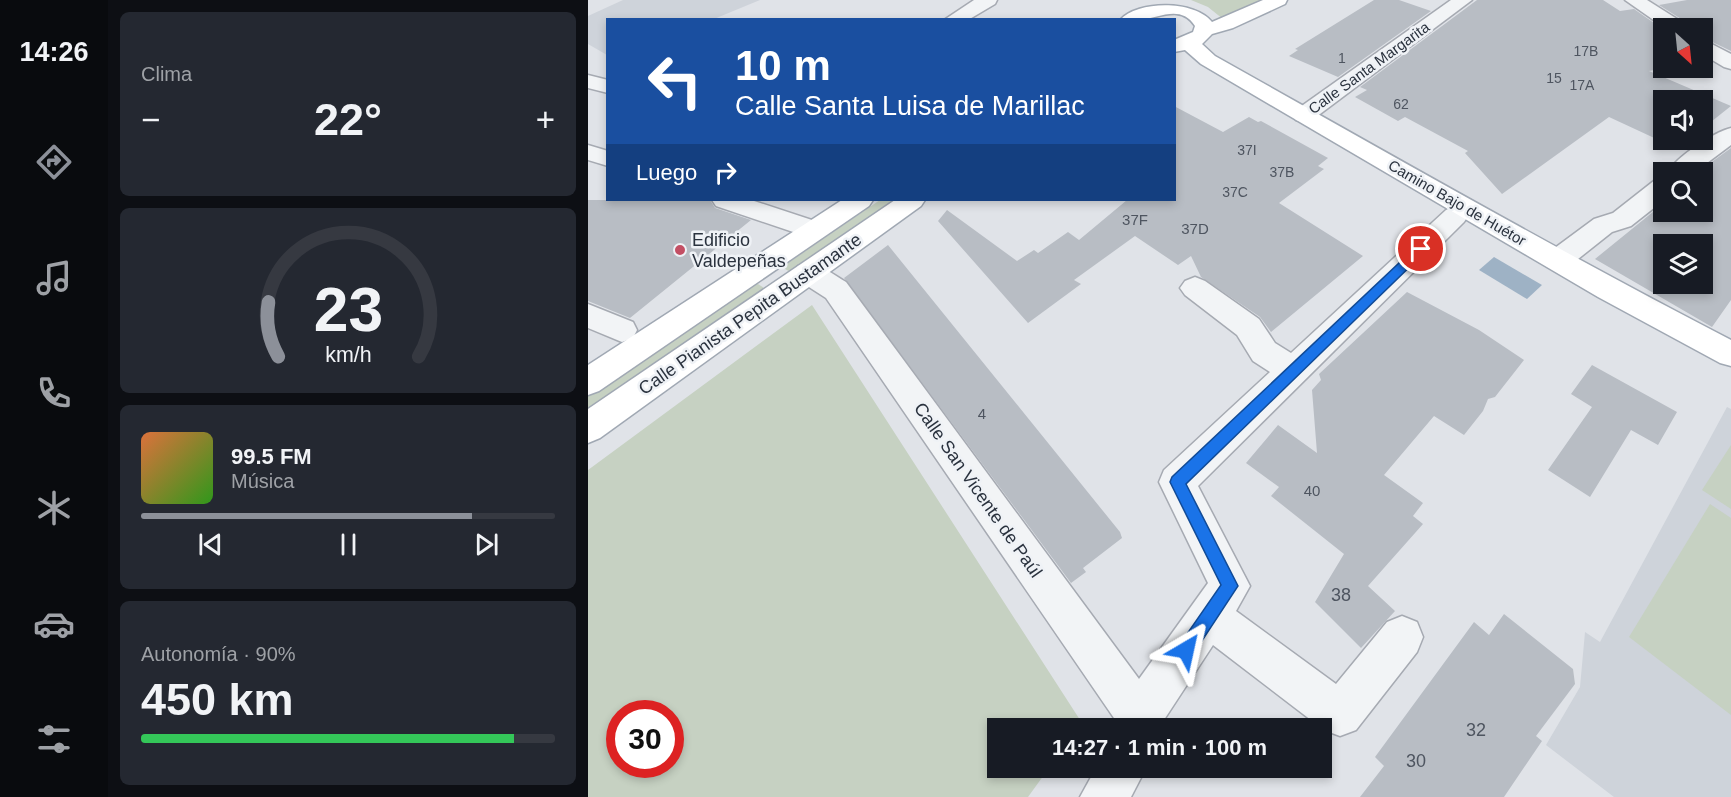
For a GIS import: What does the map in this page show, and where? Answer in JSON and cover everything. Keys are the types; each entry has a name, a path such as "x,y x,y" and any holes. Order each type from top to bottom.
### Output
{"main road":[{"path":"1189,40 1278,0"},
{"path":"1128,13 1162,4"},
{"name":"Camino Bajo de Huétor","path":"1162,4 1195,14 1203,22 1189,40 1208,60 1666,321 1731,354"},
{"name":"Calle Pianista Pepita Bustamante","path":"588,382 858,201"},
{"name":"Calle Pianista Pepita Bustamante","path":"588,428 911,201"}],"street":[{"path":"956,18 988,0"},
{"name":"Calle Santa Margarita","path":"1304,115 1463,0"},
{"path":"1634,0 1662,18"},
{"path":"1713,52 1731,63"},
{"path":"588,81 606,86"},
{"path":"1692,162 1731,135"},
{"path":"588,152 606,158"},
{"path":"1558,260 1603,225 1622,220 1653,195"},
{"path":"728,201 814,230"},
{"path":"1141,718 1230,586 1177,482 1455,216"},
{"name":"Calle San Vicente de Paúl","path":"808,273 836,290 1135,718"},
{"path":"1195,288 1248,327 1264,352 1293,371"},
{"path":"588,315 622,330"},
{"path":"1210,617 1340,714 1402,637"},
{"path":"1104,797 1116,778"}],"shaded area":[{"path":"623,0 760,0 716,18 606,18 606,54 588,44 588,16"},
{"path":"1727,407 1731,409 1731,797 1614,797 1546,745 1580,687 1585,632 1600,642"}],"green space":[{"path":"1191,0 1262,0 1223,19 1208,7"},
{"path":"879,201 894,201 790,272 782,267"},
{"path":"755,282 764,288 588,410 588,396"},
{"path":"812,305 1079,718 987,718 987,778 1042,778 1028,797 588,797 588,470"},
{"path":"1731,445 1731,509 1702,490"},
{"path":"1710,504 1731,518 1731,715 1629,637"}],"water":[{"path":"1494,257 1542,285 1527,299 1479,270"}],"building":[{"path":"1374,0 1399,0 1431,11 1338,77 1289,56 1298,50 1295,49"},
{"path":"1477,0 1603,0 1620,11 1634,9 1653,22 1653,70 1649,71 1653,73 1653,78 1665,78 1694,90 1653,90 1653,137 1609,117 1502,194 1465,153 1468,151 1405,117 1398,121 1355,97 1367,90 1360,87"},
{"path":"1687,0 1731,0 1731,51 1713,42 1713,18 1680,18 1659,5"},
{"path":"1713,98 1731,106 1713,120"},
{"path":"1176,107 1223,132 1249,117 1258,122 1261,121 1328,158 1318,166 1324,169 1279,203 1363,256 1271,332 1260,317 1201,277 1191,256 1178,265 1135,236 1074,280 1081,284 1028,323 938,221 947,210 1017,261 1034,250 1038,253 1068,232 1079,240 1126,201 1176,201"},
{"path":"1731,148 1731,300 1712,327 1655,294 1713,294 1713,234 1653,234 1653,293 1595,259 1653,212 1653,222 1713,222 1712,162"},
{"name":"Edificio Valdepeñas","path":"588,200 711,201 715,208 751,220 630,318 588,301"},
{"path":"888,245 1120,532 1122,538 1083,568 1086,572 1071,583 844,278"},
{"path":"1407,292 1479,330 1524,360 1495,397 1488,399 1483,411 1464,435 1434,416 1384,475 1423,503 1413,516 1423,524 1368,586 1395,611 1361,648 1315,602 1344,554 1271,496 1279,487 1246,463 1278,425 1317,453 1312,390 1321,380 1319,374"},
{"path":"1592,365 1677,412 1658,445 1631,430 1590,497 1548,470 1592,407 1571,394"},
{"path":"1504,614 1573,669 1575,684 1536,736 1542,741 1504,797 1360,797 1384,766 1375,757 1474,622 1489,635"}],"place":[{"name":"Edificio Valdepeñas","path":"680,250"}],"route":[{"path":"1186,650 1230,586 1177,482 1421,249"}]}
